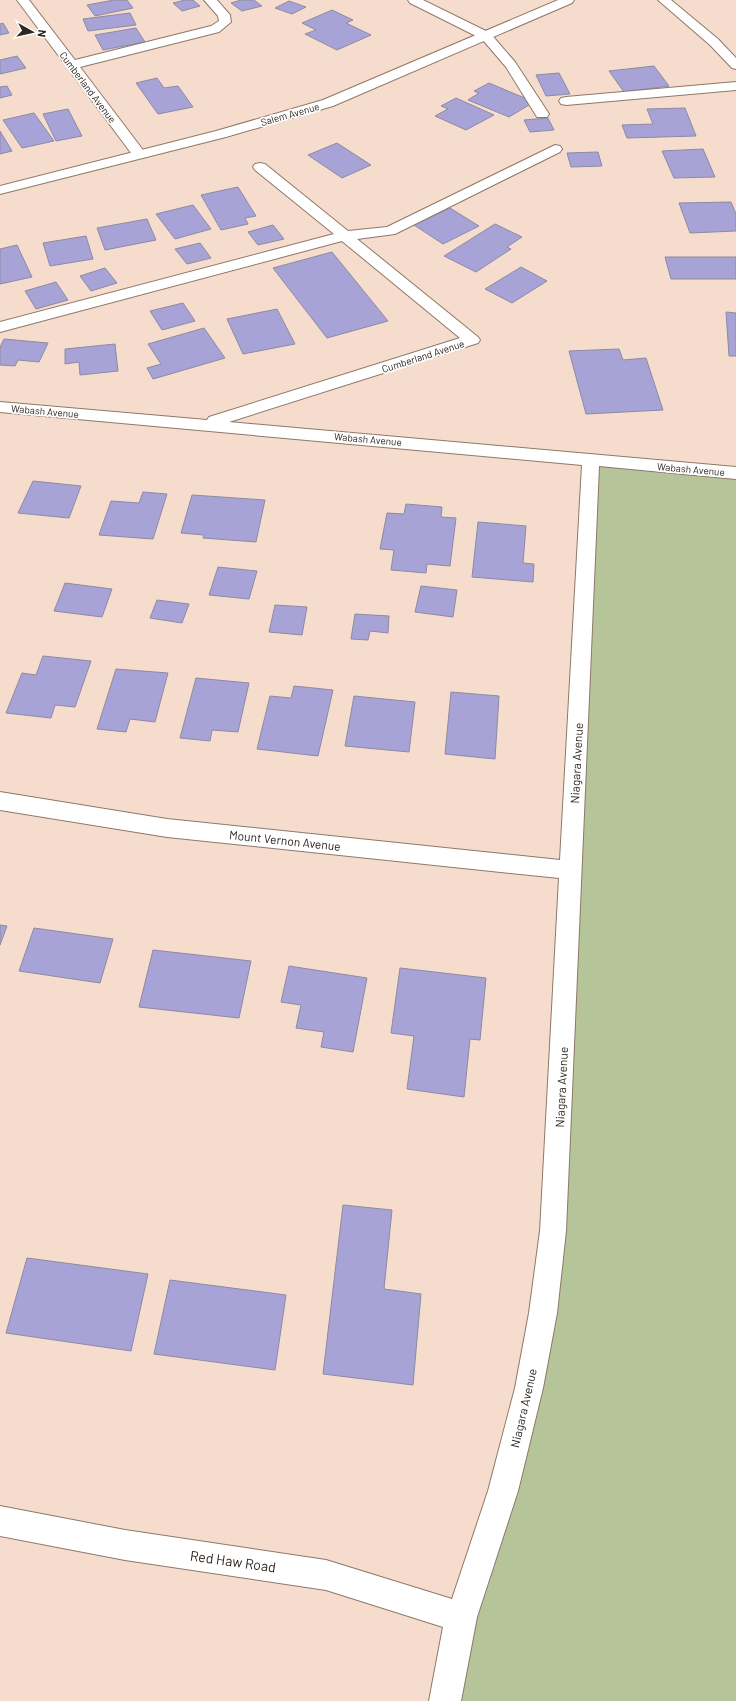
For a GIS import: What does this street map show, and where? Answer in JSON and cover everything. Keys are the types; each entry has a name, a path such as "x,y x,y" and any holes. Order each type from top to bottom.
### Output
{"street":[{"name":"Cumberland Avenue","path":"23,0 139,154"},
{"path":"71,65 215,29 225,22 224,15 210,0"},
{"path":"414,0 486,36 511,65 542,114"},
{"name":"Salem Avenue","path":"0,190 228,132 328,103 568,0"},
{"path":"664,0 714,42 736,66"},
{"path":"566,101 736,86"},
{"path":"0,327 345,236 390,231 554,149"},
{"name":"Cumberland Avenue","path":"204,424 472,340 260,167"},
{"name":"Wabash Avenue","path":"0,407 204,424 736,473"},
{"name":"Niagara Avenue","path":"445,1701 461,1617 503,1491 529,1388 543,1313 553,1230 569,934 568,920 570,870 592,460"},
{"name":"Mount Vernon Avenue","path":"0,801 167,828 570,870"},
{"name":"Red Haw Road","path":"0,1521 125,1546 326,1575 461,1617"}],"green space":[{"path":"591,460 736,473 736,1701 445,1701 543,1313"}],"building":[{"path":"114,0 127,0 133,8 95,16 87,5"},
{"path":"193,0 200,6 182,11 173,3"},
{"path":"241,0 254,0 262,6 242,11 231,3"},
{"path":"289,1 306,7 292,14 275,8"},
{"path":"332,10 353,20 346,23 371,35 337,50 305,34 316,30 302,23"},
{"path":"130,13 136,25 88,31 83,19"},
{"path":"3,23 9,33 0,35 0,24"},
{"path":"136,28 145,42 103,50 95,35"},
{"path":"17,56 26,68 0,74 0,60"},
{"path":"654,66 669,86 624,92 609,71"},
{"path":"559,73 570,94 546,96 536,75"},
{"path":"157,78 164,88 178,86 193,107 158,114 136,83"},
{"path":"489,83 534,102 509,117 468,100 479,93 474,91"},
{"path":"7,86 12,95 0,98 0,87"},
{"path":"456,98 494,115 466,130 435,116 448,109 441,106"},
{"path":"685,108 696,136 627,138 622,125 653,124 647,109"},
{"path":"68,109 82,136 56,141 43,114"},
{"path":"34,113 54,141 22,148 3,120"},
{"path":"548,118 554,130 530,132 524,120"},
{"path":"0,131 12,151 0,154"},
{"path":"337,143 371,165 342,178 308,155"},
{"path":"703,149 715,177 674,178 662,151"},
{"path":"598,152 602,166 571,167 567,153"},
{"path":"238,187 256,216 245,218 248,224 221,230 201,195"},
{"path":"731,202 736,214 736,231 690,233 679,203"},
{"path":"193,205 211,229 175,239 156,214"},
{"path":"450,208 479,226 443,244 414,225"},
{"path":"147,219 156,240 105,250 97,228"},
{"path":"495,224 522,237 507,247 511,249 476,272 444,256"},
{"path":"273,225 284,239 258,245 248,232"},
{"path":"86,236 93,259 50,266 43,243"},
{"path":"200,243 211,258 187,264 175,249"},
{"path":"17,245 32,277 0,284 0,249"},
{"path":"332,252 388,321 327,338 273,268"},
{"path":"665,257 736,257 736,279 671,279"},
{"path":"521,267 547,281 512,303 485,289"},
{"path":"105,268 117,283 91,291 80,276"},
{"path":"56,282 68,300 36,309 25,291"},
{"path":"183,303 195,321 162,330 150,311"},
{"path":"277,309 295,344 243,354 227,319"},
{"path":"726,312 736,313 736,356 729,356"},
{"path":"204,328 225,358 153,379 147,368 161,364 148,344"},
{"path":"4,339 48,343 39,362 18,360 15,366 0,365 0,347"},
{"path":"115,344 118,371 80,375 79,362 65,364 65,349"},
{"path":"619,349 623,360 646,358 663,410 586,414 569,351"},
{"path":"33,481 81,486 69,518 18,513"},
{"path":"143,492 167,494 153,539 99,535 111,501 139,503"},
{"path":"192,495 265,500 256,542 203,538 204,535 181,533"},
{"path":"406,504 442,507 441,517 456,518 450,566 427,564 426,573 391,570 394,550 380,549 387,513 404,514"},
{"path":"478,522 526,526 523,563 534,564 533,582 472,577"},
{"path":"218,567 257,571 249,599 209,595"},
{"path":"65,583 112,589 102,617 54,611"},
{"path":"421,586 457,590 453,617 415,612"},
{"path":"157,600 189,604 182,623 150,618"},
{"path":"275,605 307,607 302,635 269,632"},
{"path":"355,614 389,616 388,633 370,631 368,640 351,639"},
{"path":"43,656 91,661 75,707 55,705 51,718 6,713 22,673 36,675"},
{"path":"116,669 168,673 155,722 130,719 126,732 97,729"},
{"path":"196,678 249,683 238,732 212,730 210,741 180,738"},
{"path":"294,686 333,690 318,756 257,749 270,696 291,698"},
{"path":"451,692 499,696 495,759 445,754"},
{"path":"354,696 415,702 409,752 345,746"},
{"path":"0,925 7,926 0,945"},
{"path":"34,928 113,939 100,983 19,971"},
{"path":"153,950 251,961 239,1018 139,1007"},
{"path":"289,966 367,978 353,1052 321,1047 324,1032 296,1028 301,1005 281,1002"},
{"path":"400,968 486,978 480,1040 470,1039 464,1097 407,1089 414,1036 391,1033"},
{"path":"343,1205 392,1210 384,1289 421,1294 413,1385 323,1374"},
{"path":"27,1258 148,1274 131,1351 6,1333"},
{"path":"170,1280 286,1295 275,1370 154,1354"}]}
